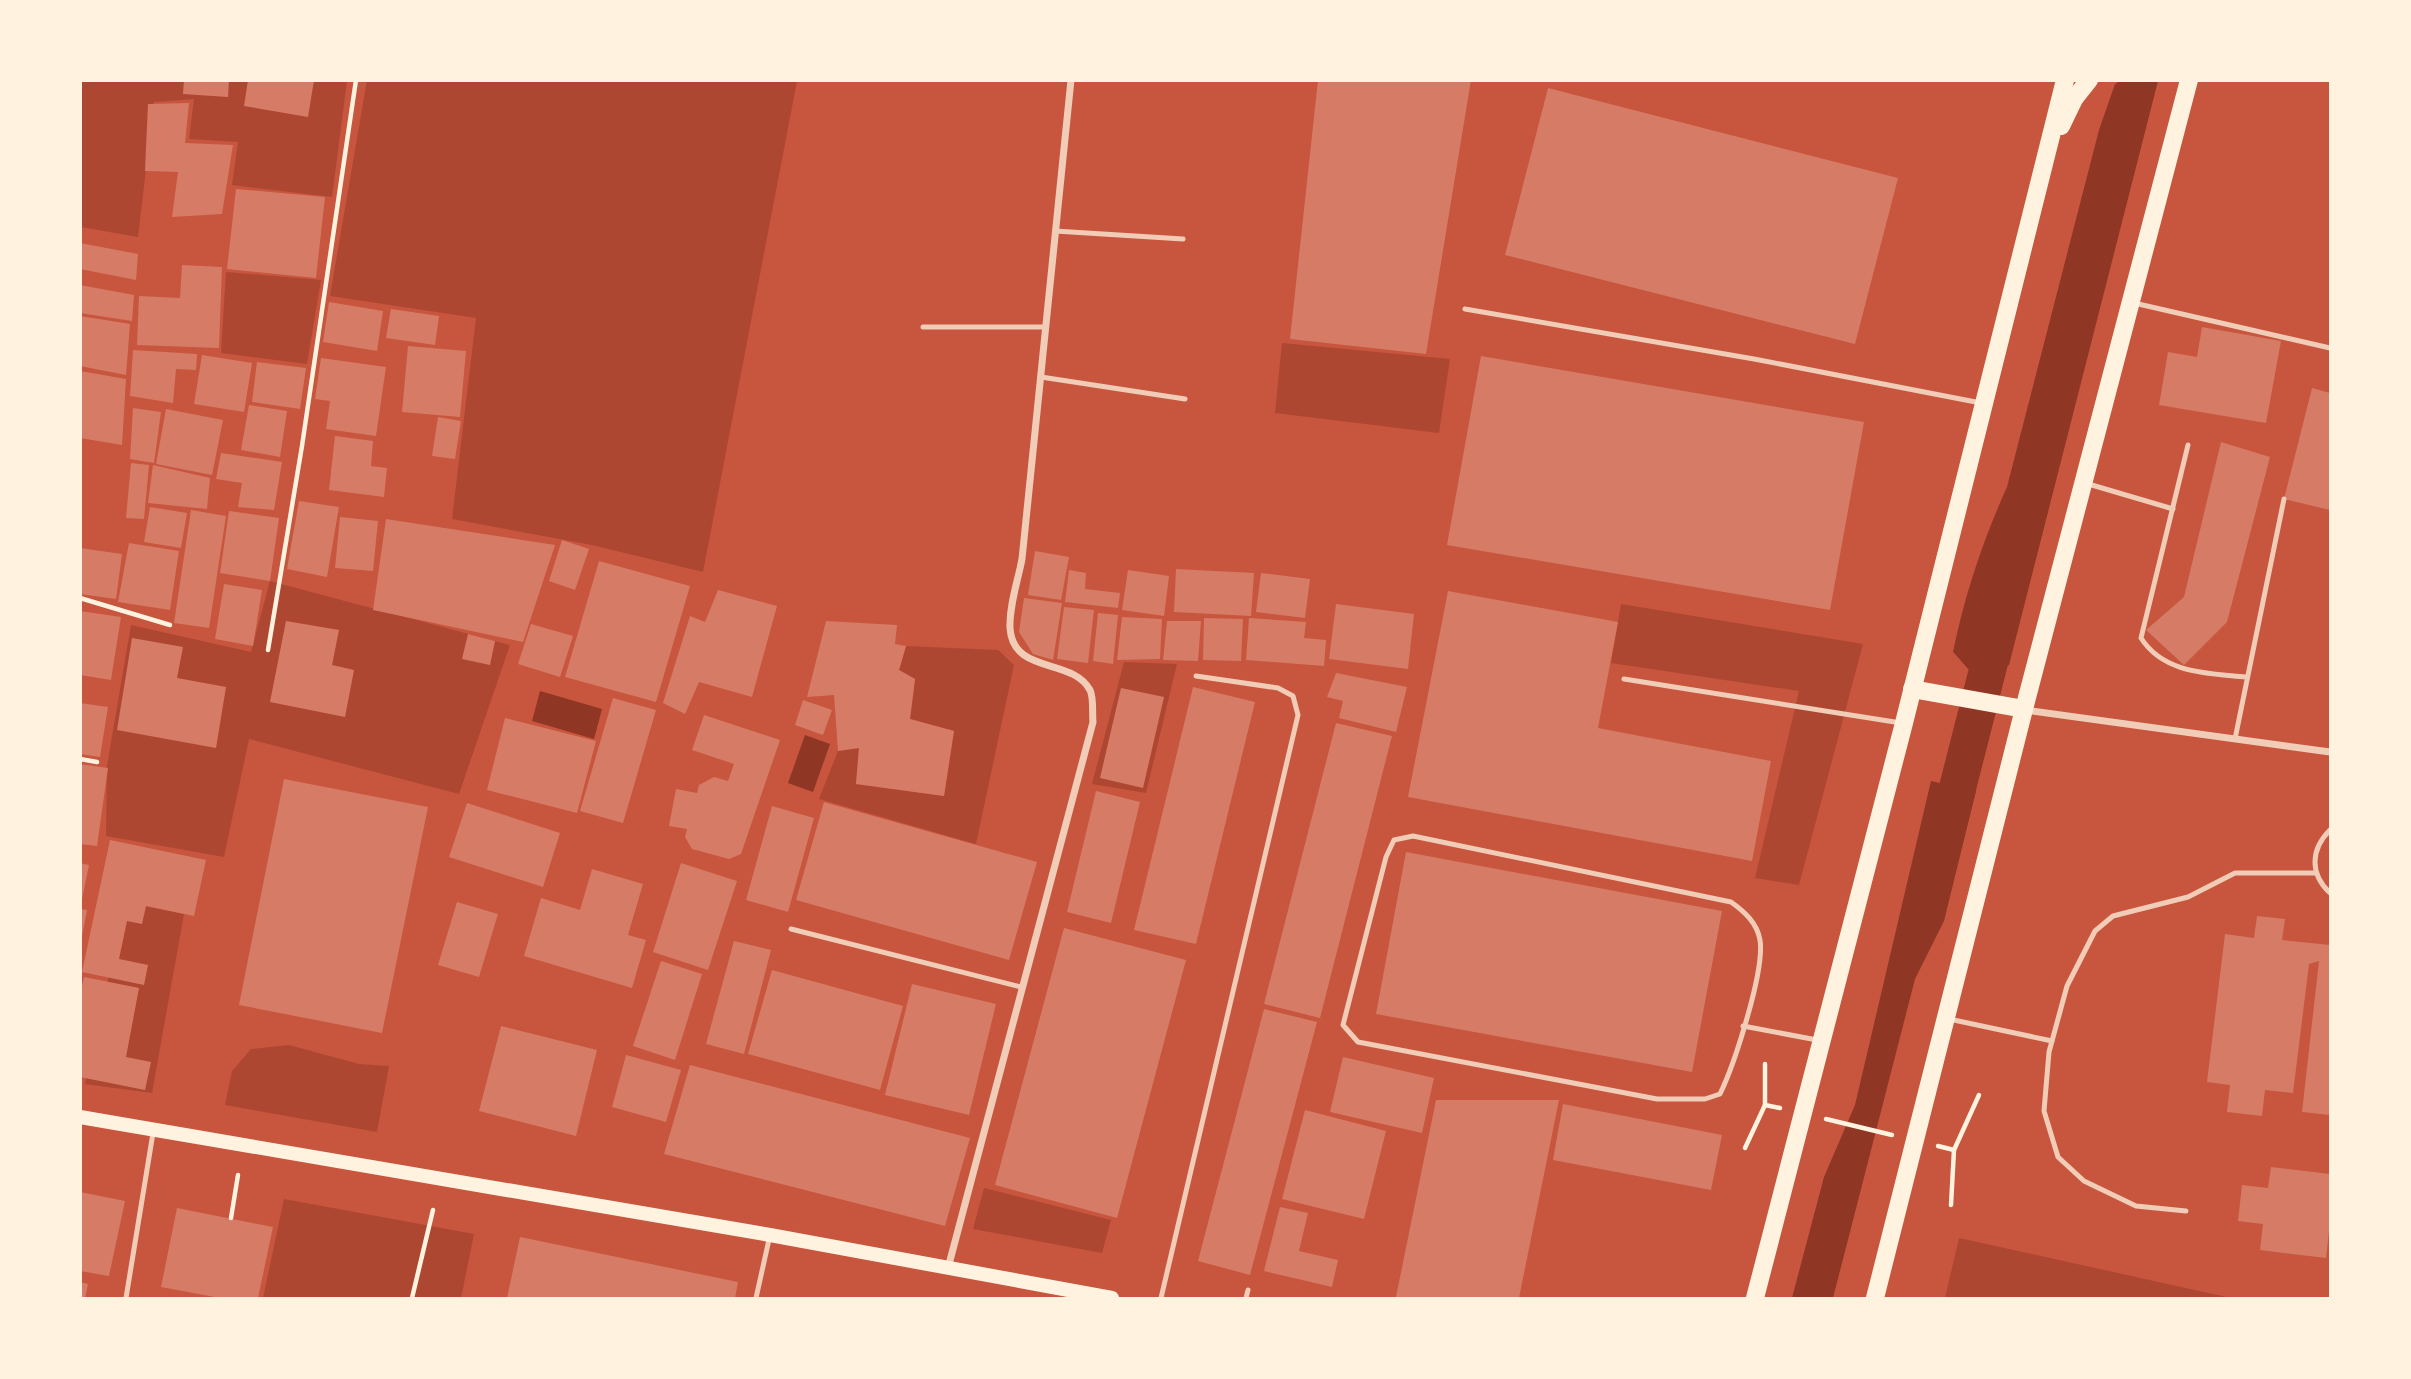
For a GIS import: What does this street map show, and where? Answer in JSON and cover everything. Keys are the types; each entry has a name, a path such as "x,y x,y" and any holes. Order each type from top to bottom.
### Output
{"main road":[{"path":"1755,1298 1904,723 2065,80"},
{"path":"2045,157 2074,99 2089,80"},
{"path":"1875,1298 2024,709 2189,80"},
{"path":"1912,689 2024,709"},
{"path":"80,1117 1112,1298"}],"street":[{"path":"948,1269 1093,722 1091,691 1082,681 1022,655 1014,644 1010,628 1022,559 1070,80"},
{"path":"2024,709 2330,752"}],"lane":[{"path":"1055,231 1183,239"},
{"path":"2131,302 2330,348"},
{"path":"1465,309 1754,359 1984,404"},
{"path":"923,327 1046,327"},
{"path":"1041,377 1185,399"},
{"path":"2188,445 2141,638 2148,648 2173,665 2189,671 2246,677"},
{"path":"2084,483 2173,509"},
{"path":"2235,739 2284,499"},
{"path":"1161,1298 1298,715 1293,696 1278,688 1196,676"},
{"path":"1624,679 1904,723"},
{"path":"2330,830 2316,849 2316,873 2330,893"},
{"path":"1413,836 1731,902 1748,914 1760,942 1755,982 1743,1026 1729,1075 1720,1094 1705,1100 1657,1099 1358,1042 1343,1025 1386,857 1394,840 1413,836"},
{"path":"2186,1211 2136,1206 2084,1181 2058,1157 2045,1111 2052,1041 2067,986 2095,931 2113,916 2188,897 2235,873 2316,873"},
{"path":"791,929 1021,987"},
{"path":"1945,1018 2052,1041"},
{"path":"1743,1026 1820,1041"},
{"path":"126,1298 153,1130"},
{"path":"755,1298 770,1236"},
{"path":"1246,1298 1248,1290"}],"path":[{"path":"268,650 302,446 356,80"},
{"path":"80,598 170,625"},
{"path":"80,759 97,762"},
{"path":"1745,1149 1765,1105 1765,1064"},
{"path":"1951,1205 1954,1150 1979,1095"},
{"path":"1765,1105 1792,1111"},
{"path":"1819,1118 1900,1137"},
{"path":"1927,1143 1954,1150"},
{"path":"231,1218 238,1175"},
{"path":"412,1298 433,1210"}],"shaded area":[{"path":"367,80 797,81 703,572 592,545 452,519 476,318 330,296"},
{"path":"80,81 347,81 332,197 232,185 238,142 189,139 194,99 154,102 138,237 81,227"},
{"path":"2120,81 2158,81 2009,665 1980,675 1968,669 1953,652 1958,630 1990,527 2007,487 2099,130 2115,84"},
{"path":"226,272 321,280 307,364 221,353"},
{"path":"1282,343 1450,359 1439,433 1275,413"},
{"path":"270,581 510,645 459,794 249,739 224,857 106,836 107,766 131,625 251,652"},
{"path":"1621,604 1863,644 1799,885 1755,878 1799,691 1611,663"},
{"path":"906,646 998,650 1014,665 976,844 819,799 838,751 859,748 856,784 944,796 954,731 910,719 915,679 899,670"},
{"path":"1124,662 1177,664 1146,793 1092,784"},
{"path":"540,691 602,709 594,739 532,721"},
{"path":"805,735 830,744 813,792 788,783"},
{"path":"1931,781 1976,791 1944,921 1915,979 1833,1298 1792,1298 1824,1177 1855,1105"},
{"path":"125,902 184,914 152,1093 85,1084"},
{"path":"289,1045 359,1064 389,1066 377,1132 225,1105 232,1071 251,1049"},
{"path":"984,1188 1111,1220 1102,1253 973,1229"},
{"path":"284,1199 474,1234 461,1298 263,1298"},
{"path":"1959,1238 2231,1298 1945,1298"}],"pier":[{"path":"1953,652 1968,669 1980,675 2009,665 2008,669 1979,678 1959,665 1952,657"}],"building":[{"path":"184,80 229,80 228,97 183,94"},
{"path":"248,80 314,80 308,117 244,106"},
{"path":"1318,80 1471,80 1426,354 1290,339"},
{"path":"1548,88 1898,178 1855,344 1505,255"},
{"path":"189,103 185,143 233,145 222,214 172,217 178,172 145,171 148,104"},
{"path":"236,189 325,197 316,278 227,269"},
{"path":"80,243 138,254 136,280 80,269"},
{"path":"182,265 222,267 219,348 137,345 139,296 180,298"},
{"path":"80,285 134,295 132,321 80,313"},
{"path":"329,302 383,311 377,351 323,342"},
{"path":"391,309 439,316 435,345 386,338"},
{"path":"80,316 130,324 126,375 80,366"},
{"path":"2202,327 2281,341 2266,423 2159,405 2168,352 2197,357"},
{"path":"408,346 466,351 460,417 402,412"},
{"path":"133,350 197,354 196,370 176,369 173,403 130,396"},
{"path":"202,355 252,363 244,412 194,404"},
{"path":"1481,356 1864,422 1830,610 1447,545"},
{"path":"321,358 386,367 376,436 326,429 330,401 315,399"},
{"path":"257,362 306,368 300,409 252,402"},
{"path":"80,371 126,379 122,445 80,438"},
{"path":"2312,388 2330,393 2330,510 2284,499"},
{"path":"249,405 287,411 280,457 241,450"},
{"path":"133,408 161,412 154,463 130,459"},
{"path":"166,409 223,420 212,475 156,464"},
{"path":"438,417 461,421 455,459 432,456"},
{"path":"335,436 373,441 371,466 387,468 384,497 329,490"},
{"path":"2221,442 2270,457 2227,622 2184,665 2146,630 2184,597"},
{"path":"221,453 282,462 274,510 238,507 242,483 216,479"},
{"path":"131,463 149,465 144,519 126,518"},
{"path":"153,465 210,478 207,509 148,503"},
{"path":"299,501 339,507 327,577 287,569"},
{"path":"150,507 187,513 181,548 144,542"},
{"path":"191,510 226,516 209,628 174,623"},
{"path":"229,511 279,518 270,581 220,573"},
{"path":"340,517 378,521 373,571 335,568"},
{"path":"386,519 555,545 523,642 373,610"},
{"path":"562,540 589,549 575,590 549,581"},
{"path":"129,543 179,551 170,610 118,602"},
{"path":"80,548 122,554 116,599 80,594"},
{"path":"1035,551 1069,557 1061,600 1028,595"},
{"path":"599,561 690,586 656,702 565,677"},
{"path":"1176,569 1254,573 1251,616 1174,612"},
{"path":"1069,570 1086,573 1085,589 1120,593 1118,608 1065,602"},
{"path":"1128,570 1169,576 1164,616 1122,610"},
{"path":"1261,573 1310,579 1305,618 1256,612"},
{"path":"224,584 262,590 253,646 215,639"},
{"path":"718,590 777,606 752,697 699,682 685,714 663,703 690,616 705,622"},
{"path":"1448,591 1618,622 1598,728 1771,761 1752,861 1408,797"},
{"path":"1024,598 1062,603 1053,660 1033,654 1019,632"},
{"path":"1336,604 1414,614 1408,669 1329,659"},
{"path":"1064,607 1094,610 1088,663 1057,659"},
{"path":"80,611 121,617 111,680 80,675"},
{"path":"1098,613 1118,615 1113,664 1093,661"},
{"path":"1122,617 1162,619 1160,659 1117,660"},
{"path":"1204,618 1243,619 1241,661 1203,660"},
{"path":"1249,618 1306,622 1304,638 1326,640 1324,666 1246,660"},
{"path":"286,621 339,630 332,665 354,670 345,717 270,702"},
{"path":"826,621 897,625 895,644 906,646 899,670 915,679 910,719 954,731 944,796 856,784 859,748 838,751 834,695 807,697"},
{"path":"1167,621 1201,621 1198,661 1163,660"},
{"path":"531,624 573,636 560,677 518,664"},
{"path":"468,634 495,641 490,665 462,659"},
{"path":"132,638 183,647 177,678 226,687 216,748 117,730"},
{"path":"1336,673 1407,687 1396,732 1339,718 1343,701 1327,697"},
{"path":"1193,687 1255,702 1196,944 1134,930"},
{"path":"1121,688 1164,697 1143,788 1100,778"},
{"path":"613,698 656,710 623,823 580,811"},
{"path":"803,700 832,710 823,735 795,725"},
{"path":"80,703 108,707 100,757 80,754"},
{"path":"704,715 780,740 741,854 729,859 692,849 685,837 687,829 669,826 676,789 697,793 699,785 714,777 728,781 734,764 692,750"},
{"path":"505,718 596,741 577,813 487,790"},
{"path":"1336,723 1392,736 1320,1018 1264,1004"},
{"path":"80,764 108,768 97,846 80,844"},
{"path":"284,779 428,807 382,1033 239,1005"},
{"path":"1096,791 1140,802 1111,923 1067,912"},
{"path":"824,802 1037,862 1009,960 796,900"},
{"path":"467,803 560,833 543,887 449,857"},
{"path":"772,806 814,818 788,912 746,900"},
{"path":"110,840 206,860 194,916 146,906 142,924 127,921 119,959 148,965 144,985 82,972"},
{"path":"1406,852 1722,911 1692,1072 1376,1014"},
{"path":"80,863 89,865 82,899 80,899"},
{"path":"681,863 737,881 708,970 653,952"},
{"path":"592,869 643,884 628,935 646,940 632,988 524,956 541,898 580,910"},
{"path":"457,902 498,914 479,977 438,965"},
{"path":"80,909 87,910 82,936 80,936"},
{"path":"2257,916 2285,919 2282,940 2330,945 2330,1115 2302,1112 2319,961 2309,964 2293,1093 2265,1090 2262,1116 2227,1112 2230,1085 2207,1082 2225,934 2254,938"},
{"path":"1064,928 1186,960 1117,1218 995,1185"},
{"path":"734,941 771,950 744,1054 706,1044"},
{"path":"661,961 702,974 675,1060 633,1046"},
{"path":"772,970 903,1006 880,1090 748,1054"},
{"path":"84,977 139,988 126,1057 151,1062 145,1090 80,1077 80,995"},
{"path":"912,984 996,1004 969,1115 885,1095"},
{"path":"1264,1009 1317,1022 1250,1275 1198,1261"},
{"path":"501,1026 597,1050 576,1136 479,1111"},
{"path":"626,1055 681,1070 666,1122 612,1107"},
{"path":"1343,1057 1434,1078 1422,1133 1330,1112"},
{"path":"690,1065 970,1138 945,1226 664,1154"},
{"path":"1436,1100 1559,1100 1519,1298 1396,1297"},
{"path":"1563,1104 1722,1135 1711,1190 1553,1160"},
{"path":"1305,1110 1386,1131 1364,1219 1282,1199"},
{"path":"2271,1167 2330,1174 2330,1222 2326,1258 2260,1250 2263,1224 2238,1221 2242,1185 2268,1188"},
{"path":"80,1192 125,1201 109,1276 80,1271"},
{"path":"1280,1207 1308,1213 1299,1251 1338,1260 1332,1287 1264,1271"},
{"path":"177,1208 273,1227 258,1298 220,1298 161,1287"},
{"path":"520,1237 738,1282 735,1298 507,1298"},
{"path":"80,1282 88,1284 85,1298 80,1298"}],"waterway":[{"path":"1945,837 1999,625"}]}
